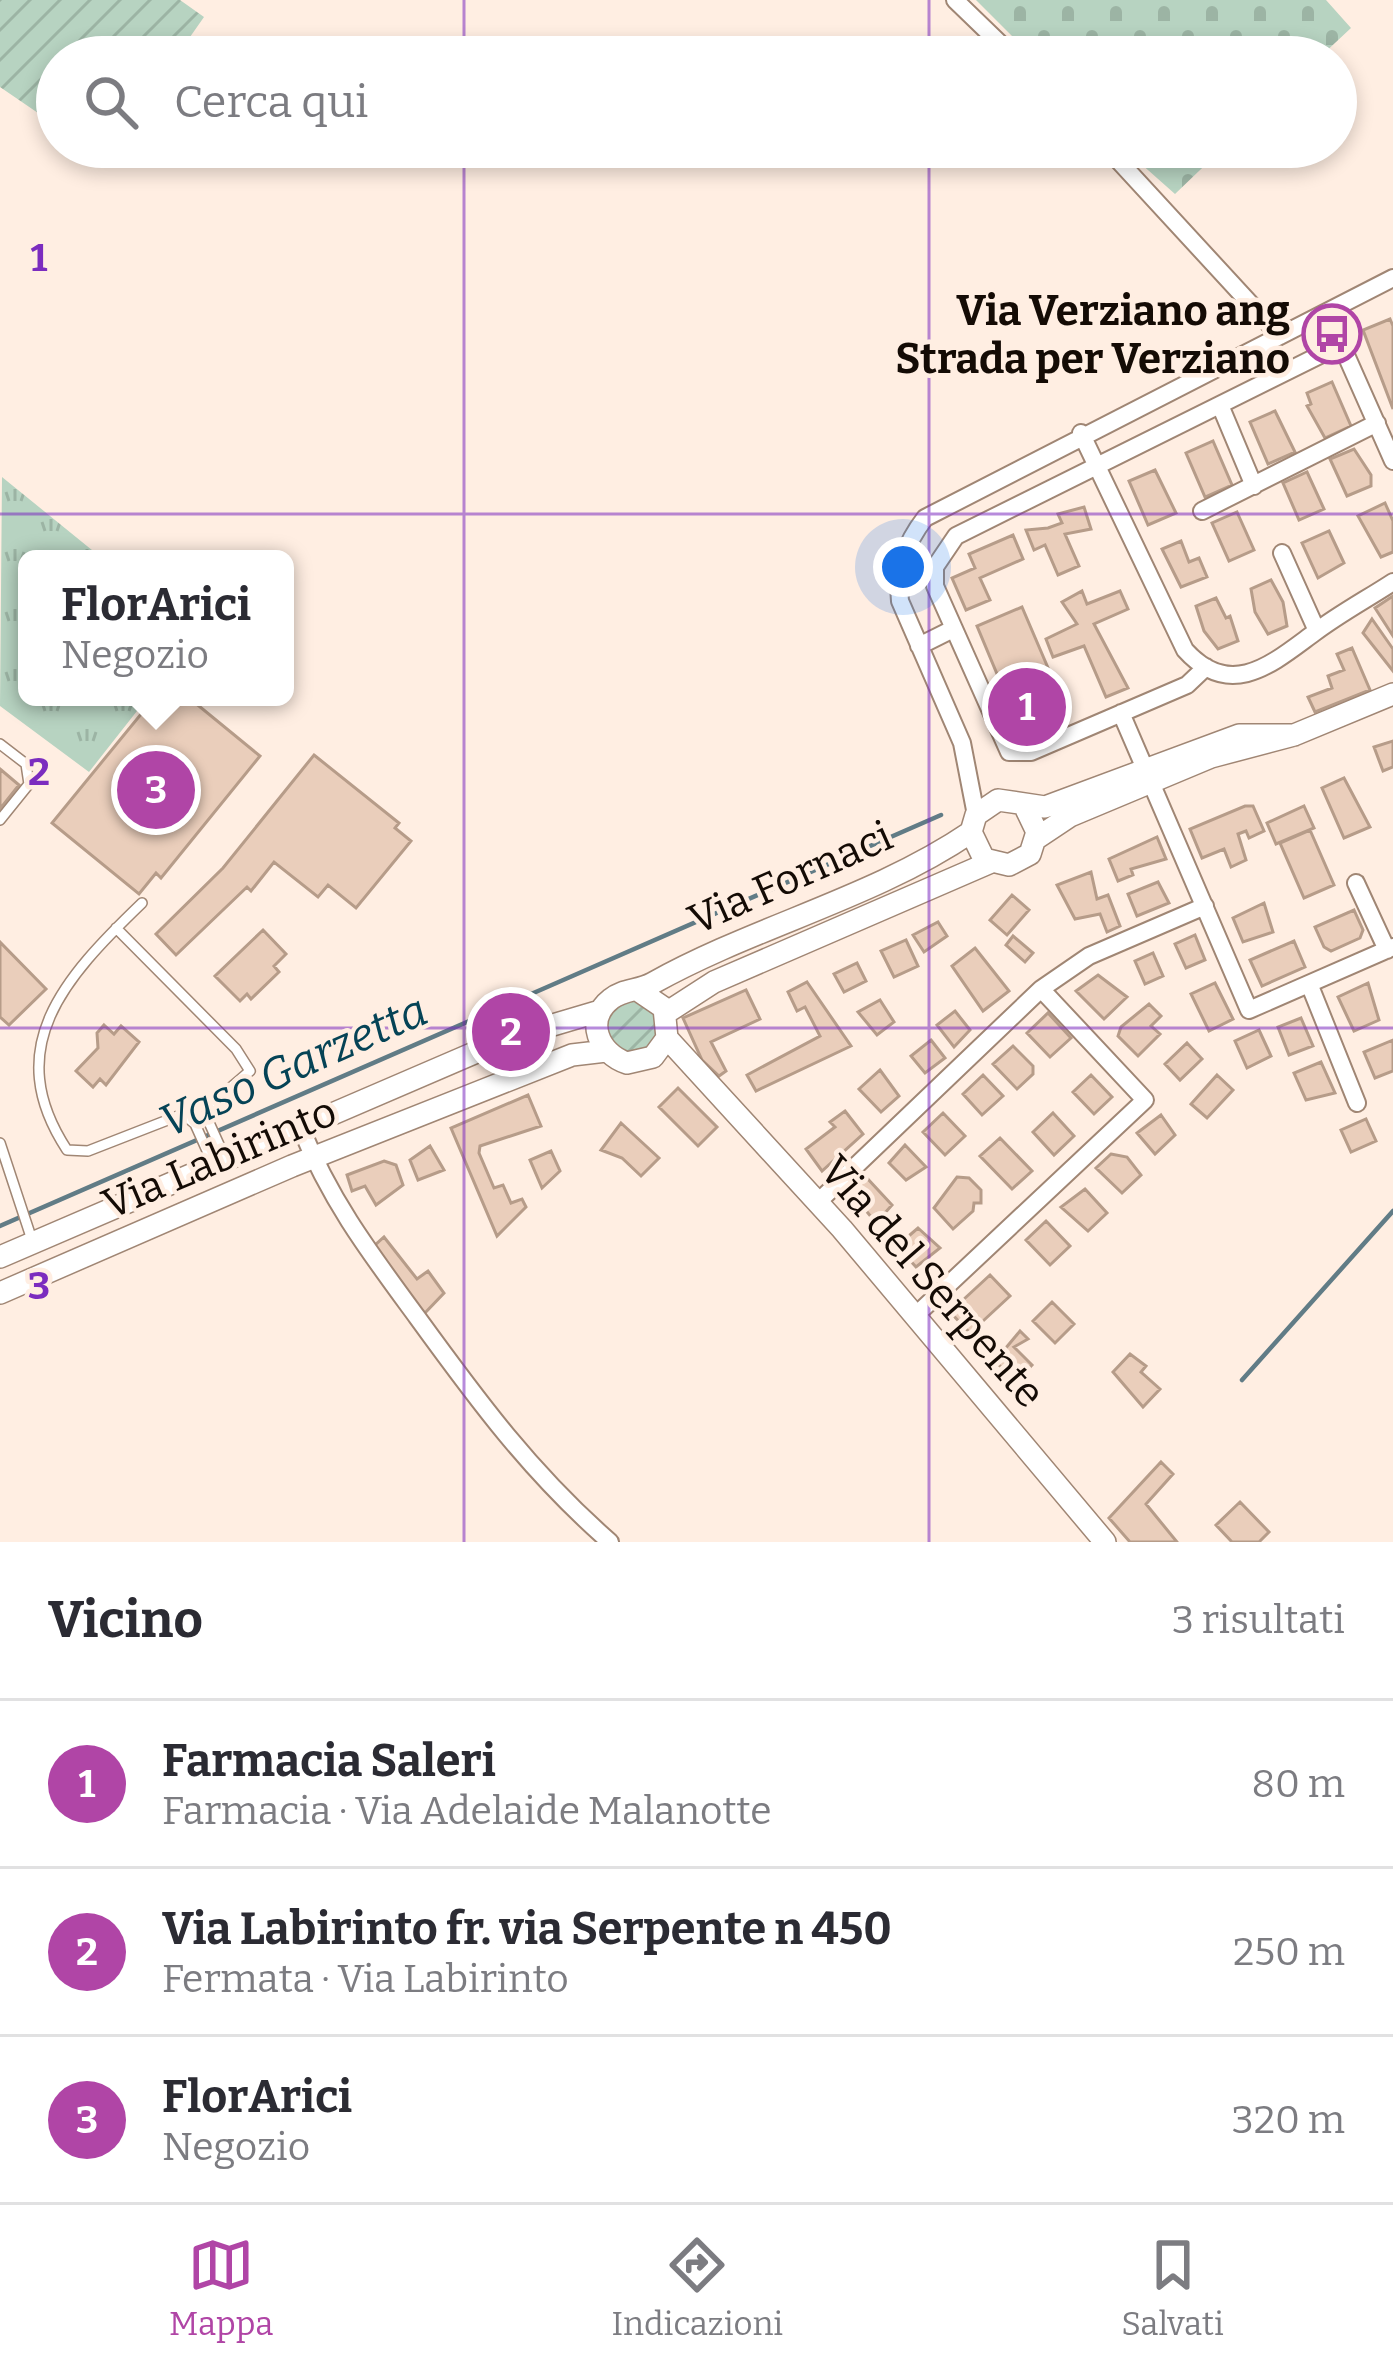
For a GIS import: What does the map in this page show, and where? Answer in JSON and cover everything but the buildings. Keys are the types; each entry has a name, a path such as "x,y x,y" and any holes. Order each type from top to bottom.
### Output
{"street":[{"path":"955,0 992,36"},
{"path":"1125,168 1280,336"},
{"path":"998,800 962,743 900,601 897,576 925,518 1081,433 1393,278"},
{"path":"1206,667 1186,685 1031,752 1009,752 935,586 935,567 956,536 1330,350 1346,355 1393,460"},
{"path":"1220,405 1254,486"},
{"path":"1202,511 1377,423"},
{"path":"1081,433 1185,650 1206,667 1238,674 1266,670 1393,582"},
{"path":"1282,553 1317,631"},
{"path":"919,646 953,629"},
{"name":"Via Fornaci","path":"600,1011 614,996 639,992 699,958 925,860 998,800 1045,806 1294,735 1393,694"},
{"path":"1121,713 1249,1010 1390,948 1356,883"},
{"path":"962,743 979,854 991,862"},
{"name":"Via Fornaci","path":"666,1013 714,982 991,862 1020,861 1037,838 1147,775"},
{"path":"1025,807 1035,820 1037,838"},
{"path":"817,1203 1041,989 1089,956 1204,906"},
{"path":"1310,986 1358,1102"},
{"path":"915,1316 1145,1100 1041,989"},
{"path":"600,1011 597,1033 606,1051 627,1063 653,1057 667,1038 666,1013 652,996 639,992"},
{"name":"Via Labirinto","path":"0,1257 509,1038 600,1011"},
{"name":"Via del Serpente","path":"667,1038 817,1203 1105,1542"},
{"name":"Via Labirinto","path":"0,1293 572,1055 606,1051"},
{"name":"Via del Serpente","path":"653,1057 696,1075"},
{"path":"301,1128 325,1188 493,1422 528,1466 610,1542"},
{"path":"33,1243 44,1274"}],"lane":[{"path":"0,744 26,764 29,784 0,820"},
{"path":"32,1021 142,903"},
{"name":"Via Labirinto","path":"116,928 236,1048 250,1071 234,1090 209,1103 209,1124 220,1163"},
{"name":"Via Labirinto","path":"28,1093 46,1130 67,1150 88,1150 175,1115 187,1116 220,1163"},
{"path":"0,1144 33,1243"}],"green space":[{"path":"0,0 180,0 204,17 191,36 36,36 36,112 0,87"},
{"path":"976,0 1326,0 1351,28 1342,36 1012,36"},
{"path":"1146,168 1202,168 1175,194"},
{"path":"2,477 92,550 18,550 18,706 141,706 89,772 0,706"},
{"path":"623,1003 643,1003 657,1017 657,1037 643,1051 623,1051 609,1037 609,1017"}],"waterway":[{"name":"Vaso Garzetta","path":"0,1226 941,815"},
{"path":"1242,1380 1393,1211"}],"place":[{"name":"Via Verziano ang Strada per Verziano","path":"1332,334"},
{"name":"Farmacia Saleri","path":"1027,707"},
{"name":"FlorArici","path":"156,790"},
{"name":"Via Labirinto fr. via Serpente n 450","path":"511,1032"}]}
